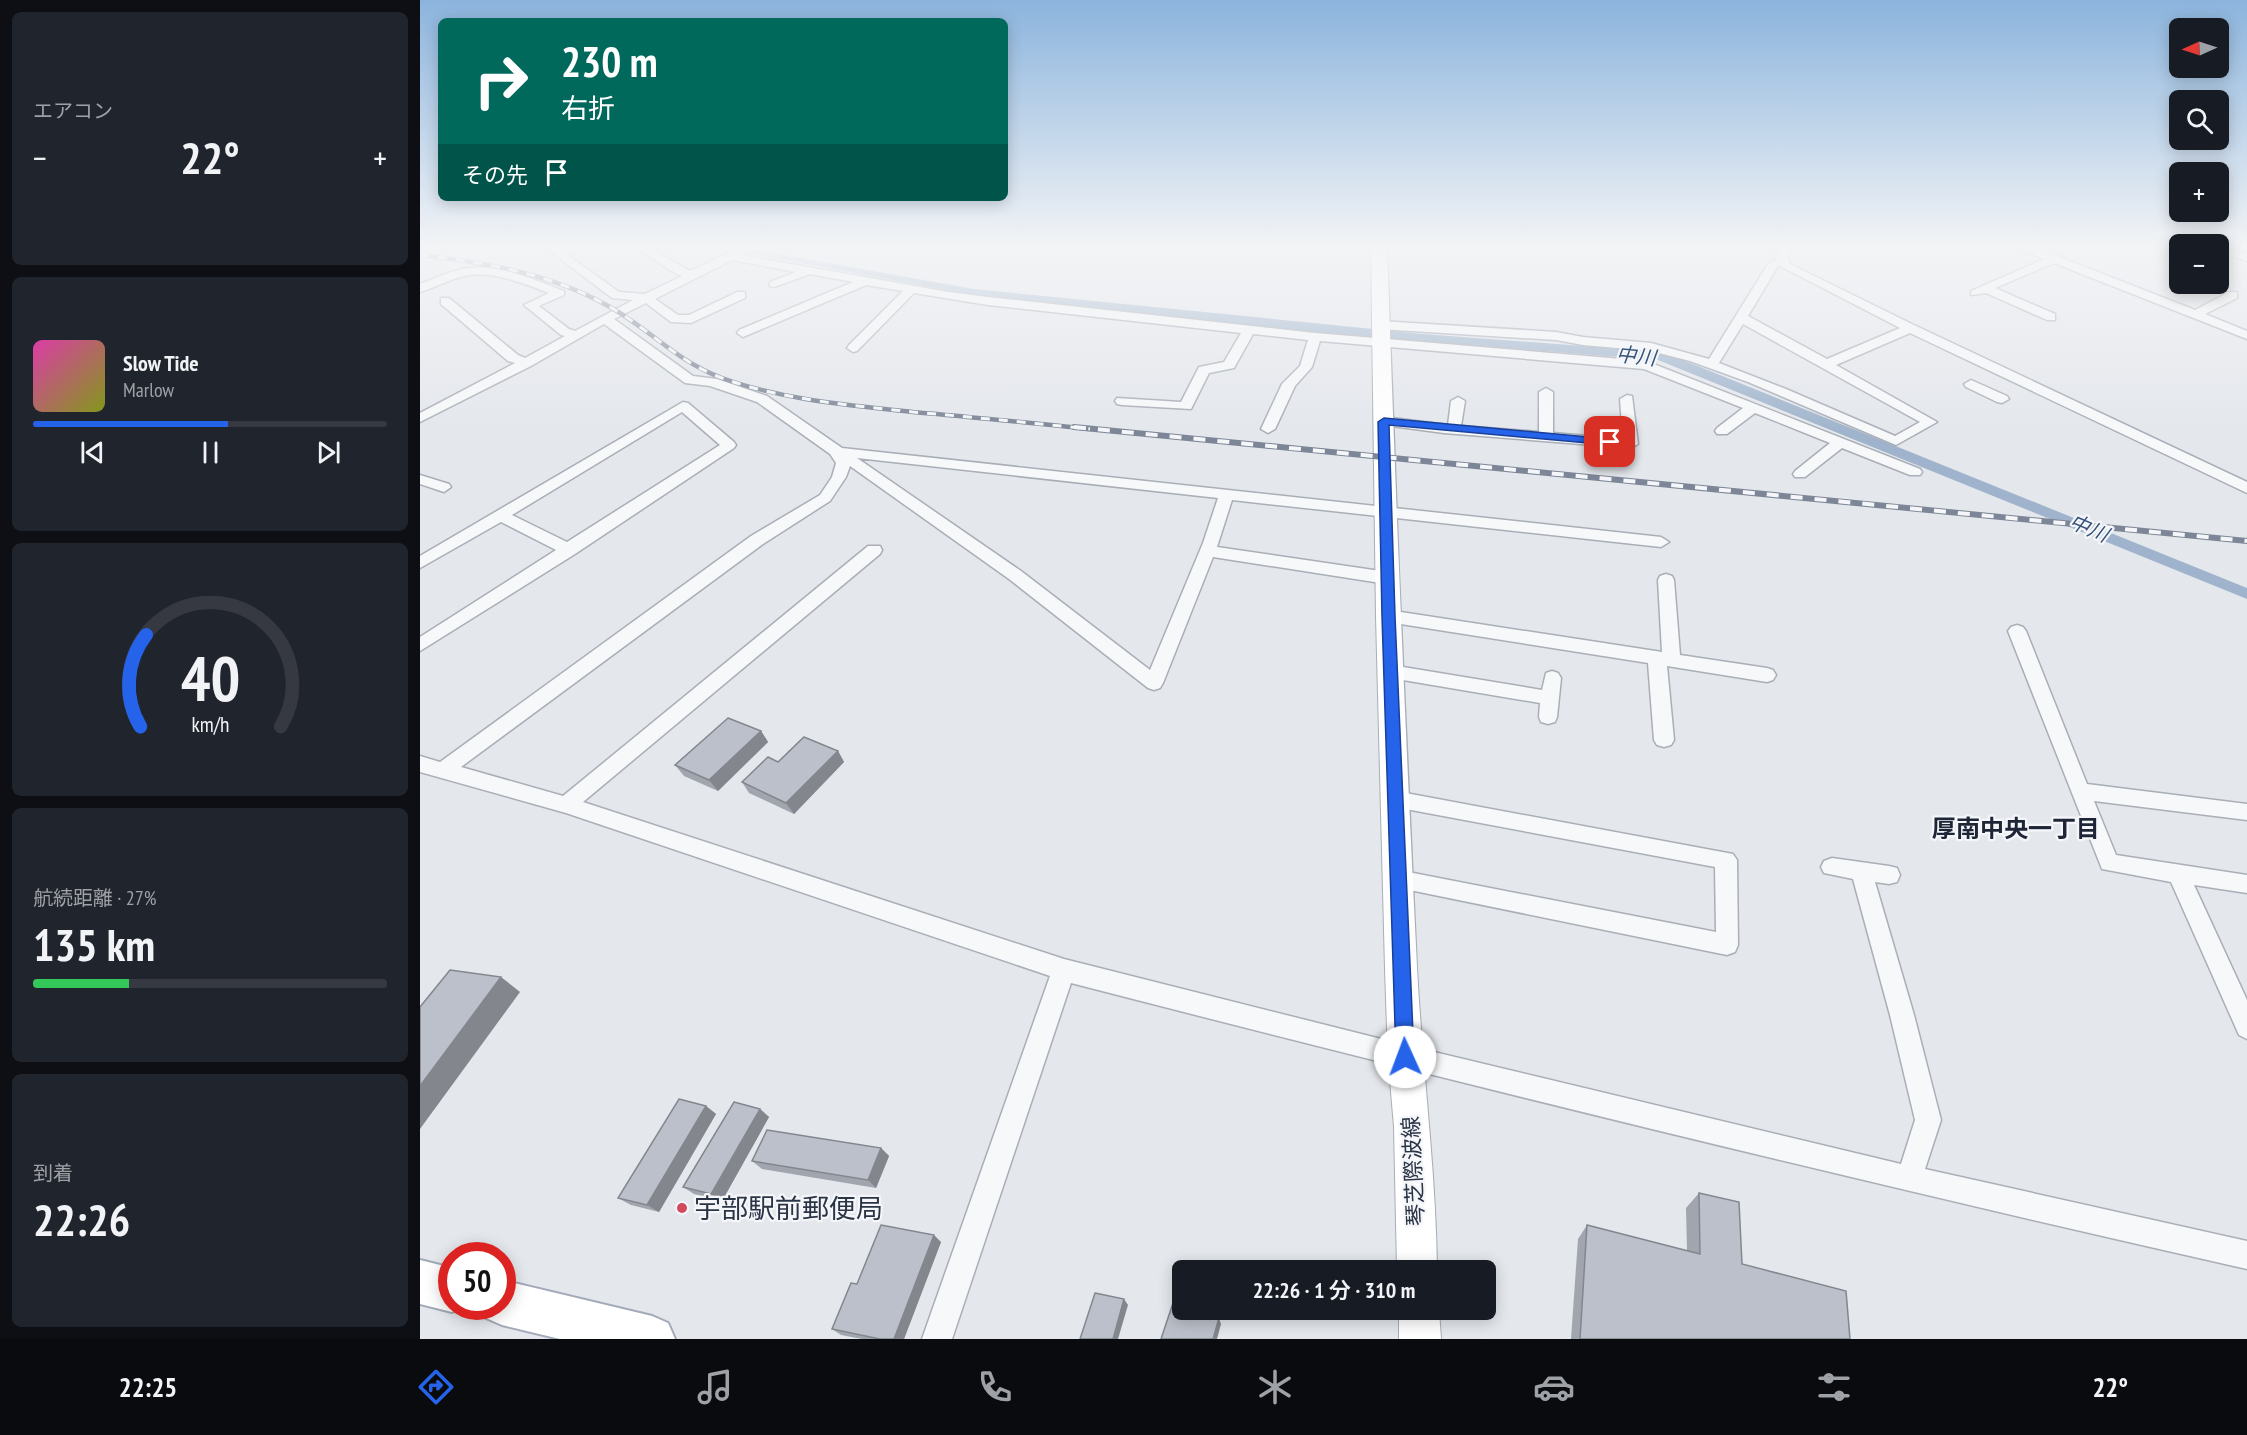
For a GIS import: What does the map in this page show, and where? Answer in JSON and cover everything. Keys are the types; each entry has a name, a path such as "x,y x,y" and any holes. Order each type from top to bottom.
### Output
{"main road":[{"name":"琴芝際波線","path":"1380,307 1388,616 1398,879 1405,1057 1412,1127 1417,1260"},
{"path":"420,1282 438,1286"},
{"path":"516,1305 652,1339"},
{"path":"1419,1320 1420,1339"}],"street":[{"path":"453,307 513,358 526,363"},
{"path":"533,307 565,332 576,335"},
{"path":"420,418 627,307"},
{"path":"659,307 675,320 691,319 715,307"},
{"path":"743,333 803,307"},
{"path":"853,348 894,307"},
{"path":"1048,307 1315,337 1381,333 1556,336 1662,369 1915,472"},
{"path":"1712,364 1748,307"},
{"path":"1869,307 2247,488"},
{"path":"2025,307 2051,317"},
{"path":"2176,307 2247,335"},
{"path":"2195,315 2209,307"},
{"path":"1381,333 1608,352 1661,349 1712,364 1896,441 1930,422 1742,318"},
{"path":"604,319 690,380 712,382 762,399 836,452 877,476 1015,575 1154,683 1208,551 1226,496"},
{"path":"1827,364 1910,328"},
{"path":"1122,401 1186,406 1204,370 1229,365 1249,329"},
{"path":"1268,429 1290,384 1306,367 1315,337"},
{"path":"1986,391 2013,377"},
{"path":"1971,384 2002,399"},
{"path":"1546,392 1546,436"},
{"path":"1384,422 1631,444 1627,399"},
{"path":"1454,429 1458,401"},
{"path":"420,563 683,406 729,445 420,645"},
{"path":"1722,431 1754,407"},
{"path":"1800,474 1841,442"},
{"path":"836,452 1661,542"},
{"path":"444,769 757,540 825,498 839,477 843,463 836,452"},
{"path":"420,479 444,487"},
{"path":"500,515 569,550"},
{"path":"566,805 874,550"},
{"path":"1208,551 1388,578"},
{"path":"1664,740 1666,580"},
{"path":"1388,616 1767,675"},
{"path":"2017,631 2109,862 2247,884"},
{"path":"1391,672 1549,707 1552,678"},
{"path":"420,764 566,805 1064,969 1405,1057 1909,1179 2247,1255"},
{"path":"2081,791 2247,812"},
{"path":"1395,799 1726,860 1727,945 1398,879"},
{"path":"1833,867 1889,875"},
{"path":"1861,871 1902,1015 1928,1120 1909,1179"},
{"path":"2178,873 2247,1028"},
{"path":"937,1339 1064,969"}],"water":[{"name":"中川","path":"1079,307 1158,307 1423,334 1663,352 2247,588 2247,599 1658,360 1355,336"}],"building":[{"path":"728,718 761,731 709,780 675,765"},
{"path":"804,737 838,751 786,803 742,782 768,757 778,762"},
{"path":"450,970 501,977 420,1086 420,1007"},
{"path":"679,1099 706,1106 647,1205 618,1198"},
{"path":"734,1102 760,1109 711,1194 683,1187"},
{"path":"767,1130 881,1148 868,1180 752,1161"},
{"path":"1699,1193 1739,1202 1742,1264 1846,1291 1850,1339 1580,1339 1587,1225 1700,1254"},
{"path":"881,1225 934,1235 894,1339 880,1339 832,1329 851,1283 857,1284"},
{"path":"1095,1293 1124,1299 1113,1339 1080,1339"},
{"path":"1172,1306 1172,1320 1218,1320 1213,1339 1161,1339"}],"railway":[{"path":"610,307 679,356 707,372 769,392 865,407 1090,429"},
{"path":"1074,427 2247,541"}],"place":[{"name":"宇部駅前郵便局","path":"682,1208"}],"district":[{"name":"厚南中央一丁目","path":"2016,828"}],"route":[{"path":"1405,1057 1388,616 1384,422 1610,442"}]}
